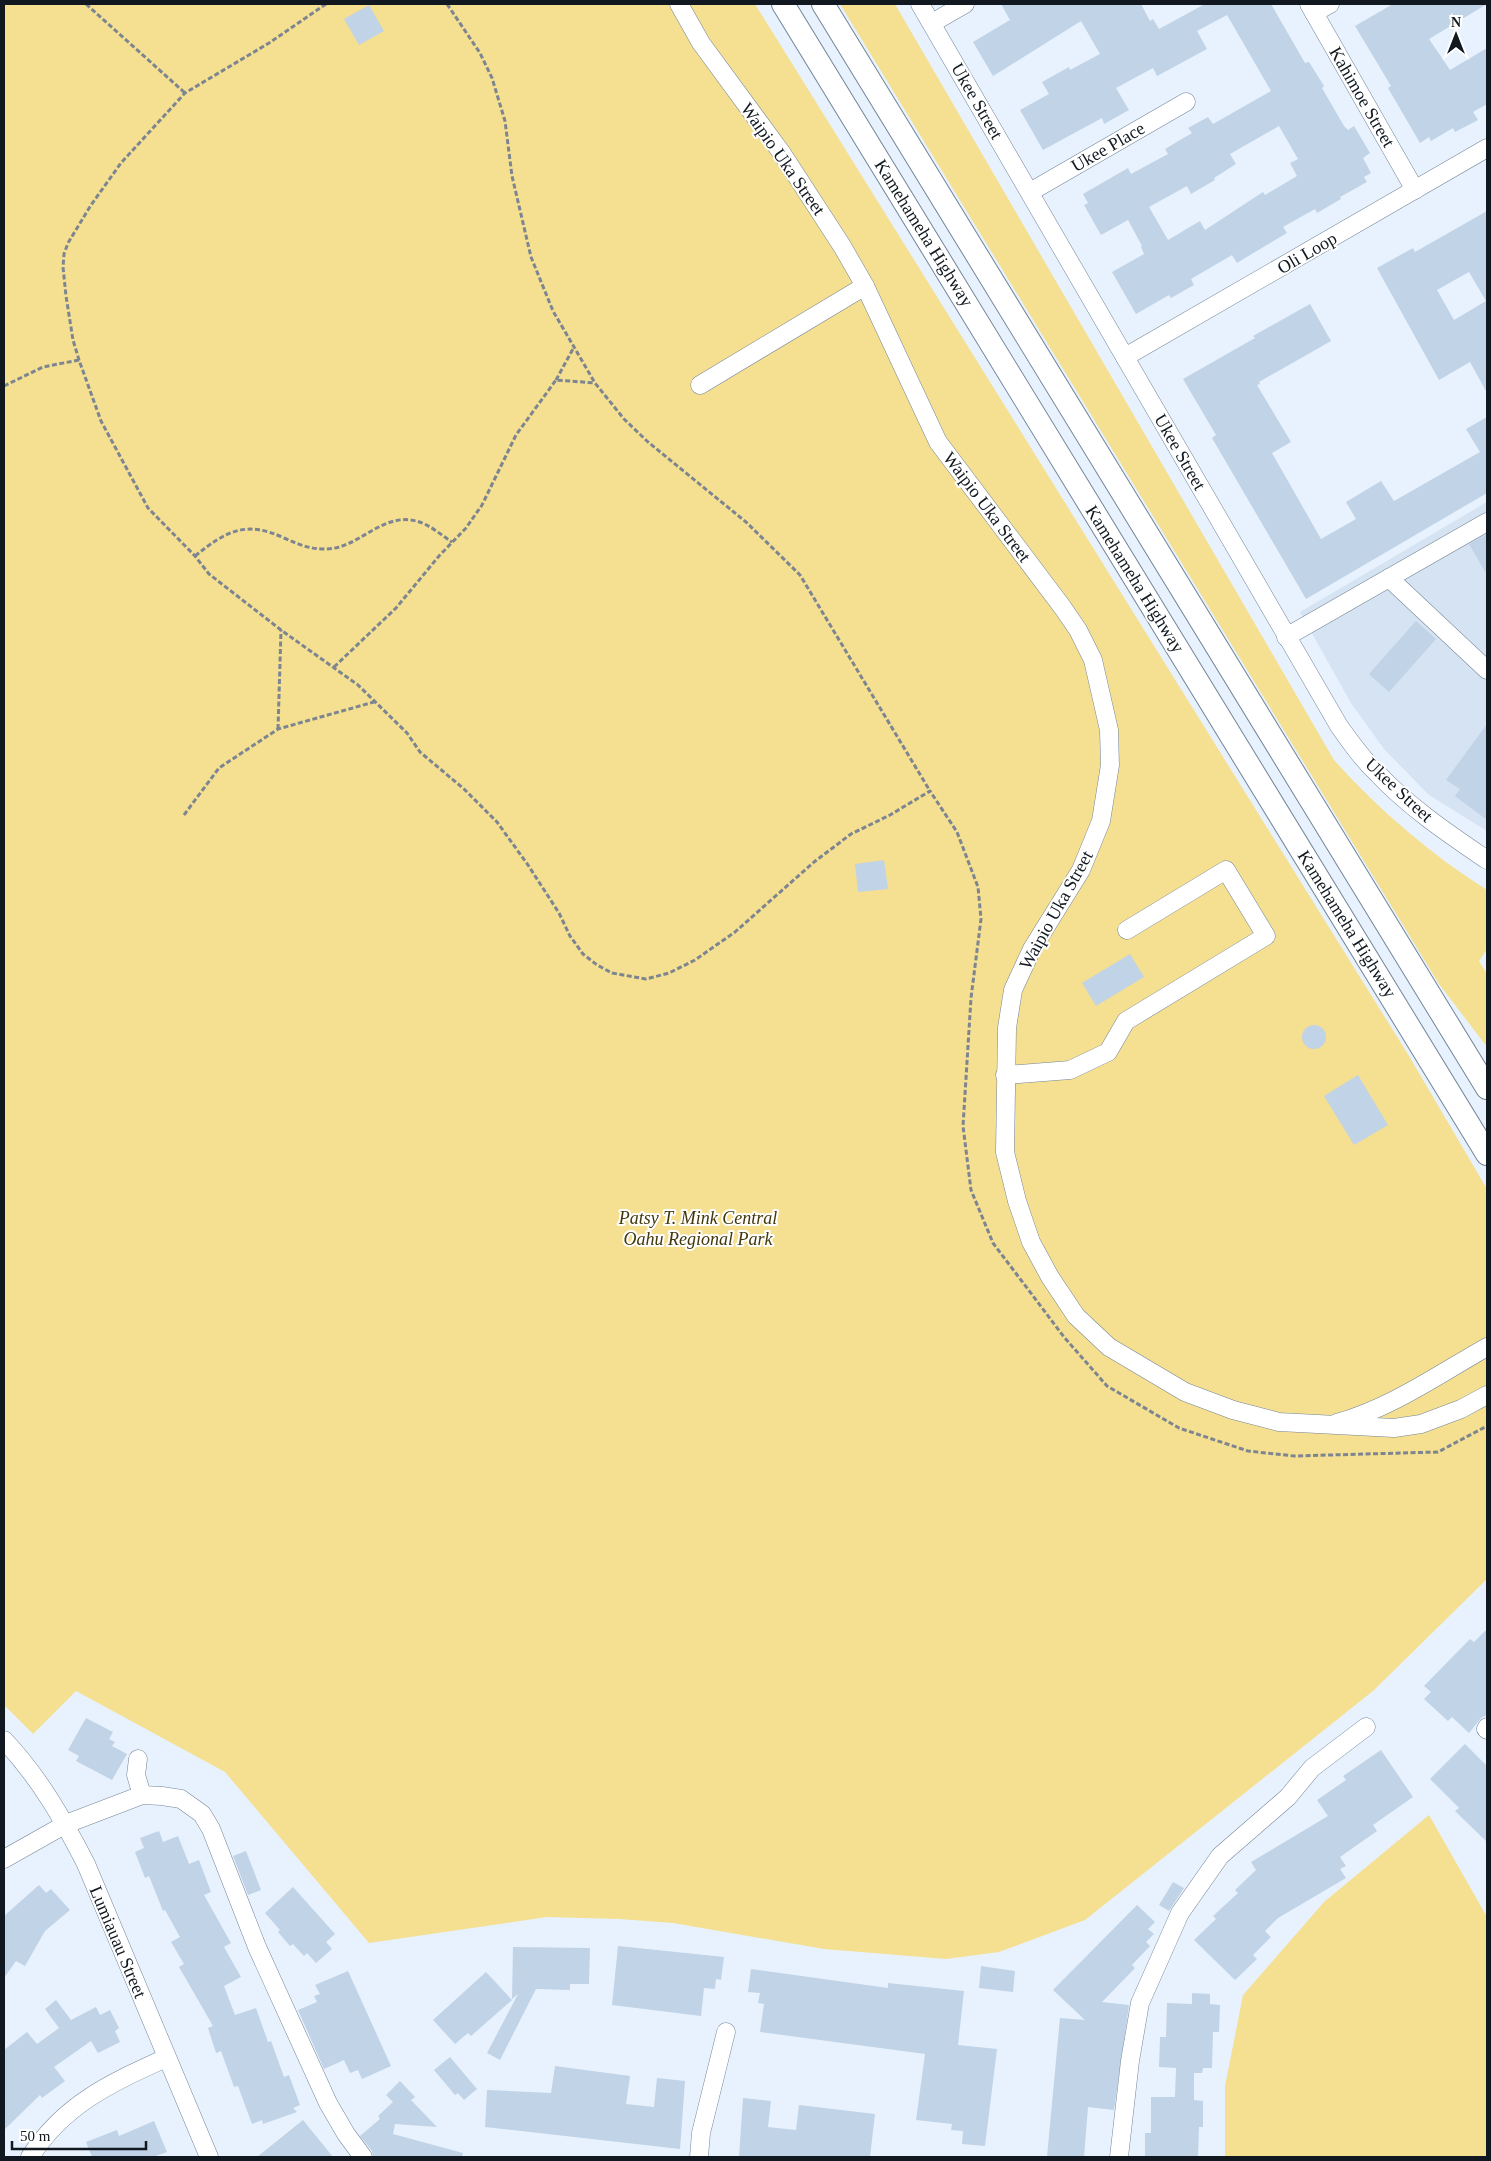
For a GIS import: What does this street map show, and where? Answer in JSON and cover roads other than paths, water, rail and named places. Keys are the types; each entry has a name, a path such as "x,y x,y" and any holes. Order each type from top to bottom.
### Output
{"main road":[{"name":"Kamehameha Highway","path":"783,4 1487,1154"},
{"name":"Kamehameha Highway","path":"823,4 1487,1088"}],"street":[{"name":"Waipio Uka Street","path":"679,4 701,44 782,152 842,246 865,286 938,442 1063,608 1078,630 1092,660 1107,722 1110,765 1101,821 1081,870 1032,949 1013,990 1007,1028 1005,1152 1017,1201 1031,1242 1050,1277 1076,1316 1109,1346 1185,1392 1232,1410 1279,1422 1324,1426 1394,1428 1421,1424 1487,1395"},
{"name":"Ukee Street","path":"920,4 1339,726 1377,774 1416,809 1487,860"},
{"path":"932,23 965,4"},
{"path":"1312,8 1330,4"},
{"name":"Kahimoe Street","path":"1312,8 1415,190"},
{"name":"Ukee Place","path":"1030,192 1186,102"},
{"name":"Oli Loop","path":"1125,357 1487,148"},
{"path":"700,385 865,286"},
{"path":"1286,637 1487,522"},
{"path":"1390,578 1487,670"},
{"path":"1005,1075 1070,1070 1108,1052 1126,1021 1266,936 1226,870 1127,930"},
{"name":"Waipio Uka Street","path":"1324,1426 1377,1408 1410,1392 1487,1347"},
{"path":"1119,2157 1130,2061 1140,2003 1180,1913 1220,1856 1288,1797 1312,1768 1366,1727"},
{"name":"Lumiauau Street","path":"4,1740 45,1790 66,1824 86,1864 209,2157"},
{"path":"138,1759 136,1775 142,1795"},
{"path":"4,1859 66,1824 142,1795 162,1796 181,1800 202,1814 212,1828 257,1947 328,2103 346,2134 363,2157"},
{"path":"699,2157 702,2133 726,2032"},
{"path":"30,2157 53,2126 74,2106 93,2093 166,2058"}],"park label":[{"name":"Patsy T. Mink Central Oahu Regional Park","path":"698,1228"}]}
